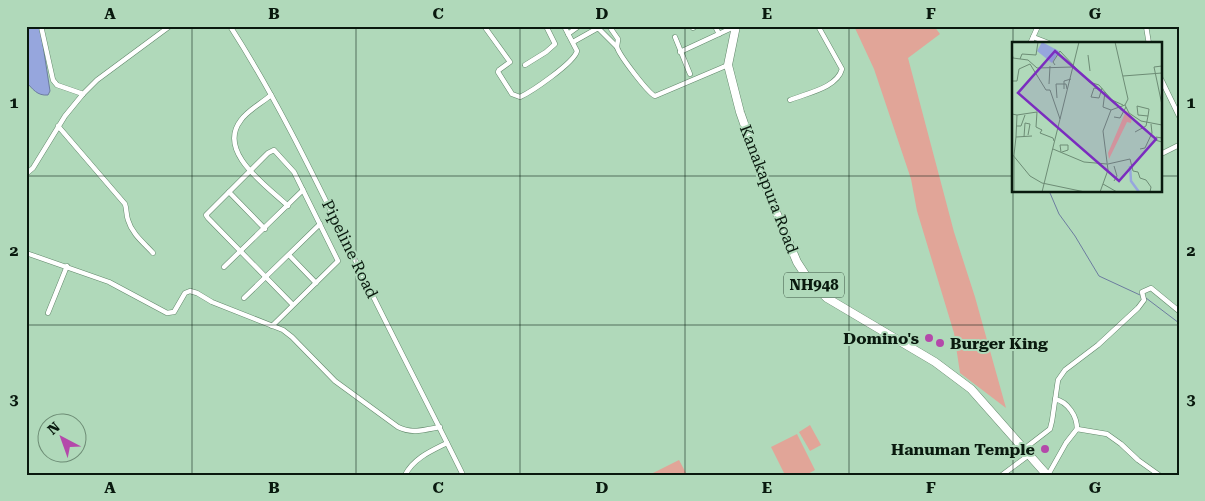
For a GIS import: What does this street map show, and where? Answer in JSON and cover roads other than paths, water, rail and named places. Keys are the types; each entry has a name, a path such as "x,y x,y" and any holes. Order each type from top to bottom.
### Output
{"highway":[{"name":"Kanakapura Road","path":"736,26 728,65 740,112 769,195 797,262 810,282 827,298 935,362 971,389 1048,475"}],"street":[{"path":"41,26 53,80 58,86 83,94"},
{"path":"26,174 32,168 58,126 83,94 97,80 170,26"},
{"name":"Pipeline Road","path":"230,26 252,60 305,158 463,475"},
{"path":"484,26 510,62 498,72 512,94 516,96 523,95 572,60 577,51 564,26"},
{"path":"525,65 555,44 546,26"},
{"path":"568,34 579,26"},
{"path":"609,26 618,39 617,48"},
{"path":"715,26 719,34"},
{"path":"680,52 736,26"},
{"path":"790,100 835,82 840,76 842,69 818,26"},
{"path":"1031,42 1038,26"},
{"path":"1146,26 1150,42"},
{"path":"573,42 598,28 601,29 617,48 645,89 655,96 728,65"},
{"path":"676,37 680,52 690,74"},
{"path":"1033,37 1046,42"},
{"path":"1162,81 1179,116"},
{"path":"271,95 242,119 237,126 234,148 237,156 250,171 288,206"},
{"path":"58,126 125,204 128,211 127,218 133,232 153,254"},
{"path":"1162,153 1179,144"},
{"path":"272,326 338,261 294,172 274,150 270,151 206,215 293,305"},
{"path":"224,267 303,190"},
{"path":"229,192 264,229"},
{"path":"244,298 267,278 320,224"},
{"path":"26,253 67,266 124,288 167,313 174,312 185,293 190,291 197,293 212,302 283,330 335,381 398,427 406,431 417,432 440,427"},
{"path":"289,255 316,283"},
{"path":"48,313 67,266"},
{"path":"1002,475 1050,429 1058,380 1065,370 1098,345 1138,308 1144,300 1142,292 1144,290 1151,288 1179,311"},
{"path":"1048,475 1066,443 1077,429 1075,417 1069,407 1056,399"},
{"path":"1077,429 1107,434 1159,475"},
{"path":"405,475 409,467 416,460 448,443"}],"water":[{"path":"26,26 40,26 50,91 48,95 38,93 26,82"}],"waterway":[{"path":"1050,193 1059,214 1075,236 1099,276 1140,295"},
{"path":"1146,298 1179,323"}],"place":[{"name":"Domino's","path":"929,338"},
{"name":"Burger King","path":"940,343"},
{"name":"Hanuman Temple","path":"1045,449"}]}
